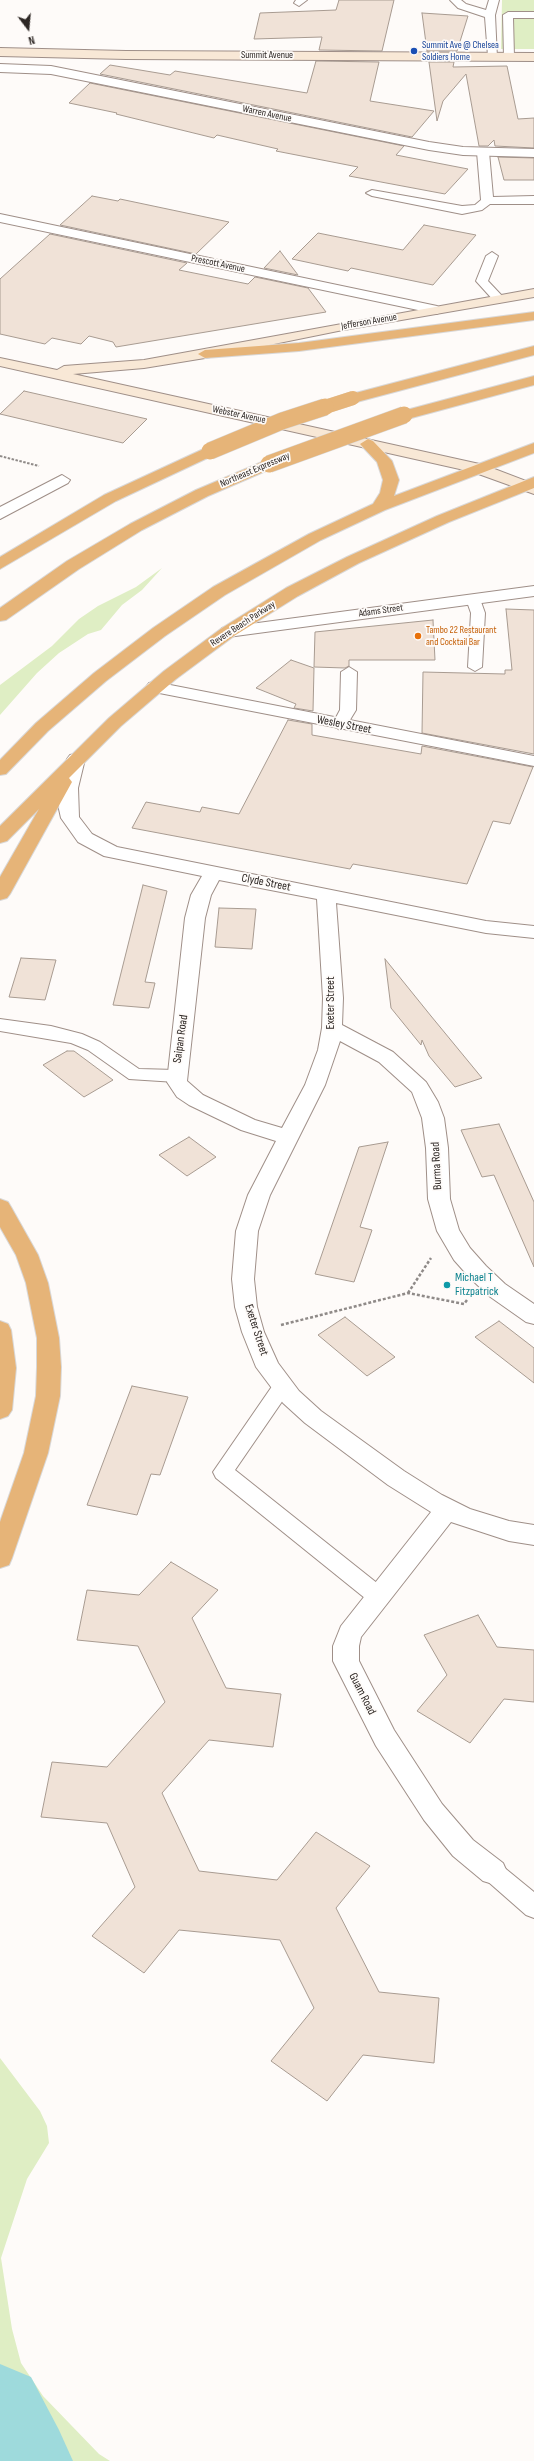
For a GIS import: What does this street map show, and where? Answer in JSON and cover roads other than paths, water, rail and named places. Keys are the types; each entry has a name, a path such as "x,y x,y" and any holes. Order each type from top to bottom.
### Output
{"highway":[{"path":"205,354 299,347 534,316"},
{"path":"0,564 110,498 210,451 282,422 353,398 534,350"},
{"name":"Northeast Expressway","path":"0,616 73,565 136,527 202,493 269,464 404,416 534,380"},
{"path":"368,444 384,460 391,480 388,493 379,507"},
{"path":"0,770 82,692 131,652 191,609 289,551 379,507 478,468 534,448"},
{"name":"Revere Beach Parkway","path":"0,837 76,759 155,688 228,632 292,592 353,560 443,519 532,482"},
{"path":"0,894 76,759"},
{"path":"0,1207 27,1255 37,1283 44,1310 49,1367 48,1396 36,1454 0,1558"},
{"path":"0,1330 4,1368 0,1410"}],"street":[{"name":"Summit Avenue","path":"0,52 134,55 534,57"},
{"name":"Warren Avenue","path":"0,68 51,70 414,144 483,152 534,154"},
{"name":"Prescott Avenue","path":"0,218 437,310"},
{"name":"Jefferson Avenue","path":"41,372 144,364 205,354 338,327 534,293"},
{"name":"Jefferson Avenue","path":"142,384 205,354"},
{"name":"Webster Avenue","path":"0,362 41,372 142,384 368,444 478,468 532,482"},
{"path":"0,514 62,480"},
{"name":"Adams Street","path":"228,632 534,591"},
{"name":"Wesley Street","path":"155,688 340,725 534,761"},
{"name":"Clyde Street","path":"76,759 69,788 68,810 74,826 85,838 101,848 124,855 326,895 486,926 534,932"},
{"name":"Saipan Road","path":"214,873 201,895 196,914 176,1076 179,1087 196,1100 248,1125 289,1138"},
{"name":"Exeter Street","path":"326,895 333,998 332,1028 320,1073 289,1138 259,1195 247,1231 243,1279 246,1307 253,1332 268,1367 282,1387 313,1416 396,1478 447,1509 477,1522 534,1535"},
{"name":"Burma Road","path":"332,1028 386,1057 412,1080 424,1095 431,1110 434,1128 439,1199 448,1231 462,1254 487,1280 534,1316"},
{"name":"Guam Road","path":"447,1509 348,1638 346,1653 348,1668 385,1738 433,1812 463,1848 493,1872"}],"lane":[{"path":"455,0 462,6 490,15"},
{"path":"493,56 490,15 494,0"},
{"path":"509,57 508,15 534,15"},
{"path":"483,152 487,200"},
{"path":"372,193 462,210 478,208 487,200 534,200"},
{"path":"492,256 482,281 499,299"},
{"path":"473,599 478,613 475,667"},
{"path":"340,725 348,710 349,672"},
{"path":"1,1025 51,1032 76,1038 94,1046 135,1075 176,1076"},
{"path":"282,1387 222,1472 379,1597"},
{"path":"493,1872 534,1907"}],"waterway":[{"path":"0,2408 24,2457 28,2461"}],"place":[{"name":"Summit Ave @ Chelsea Soldiers Home","path":"414,51"},
{"name":"Tambo 22 Restaurant and Cocktail Bar","path":"418,636"},
{"name":"Michael T Fitzpatrick","path":"447,1285"}]}
